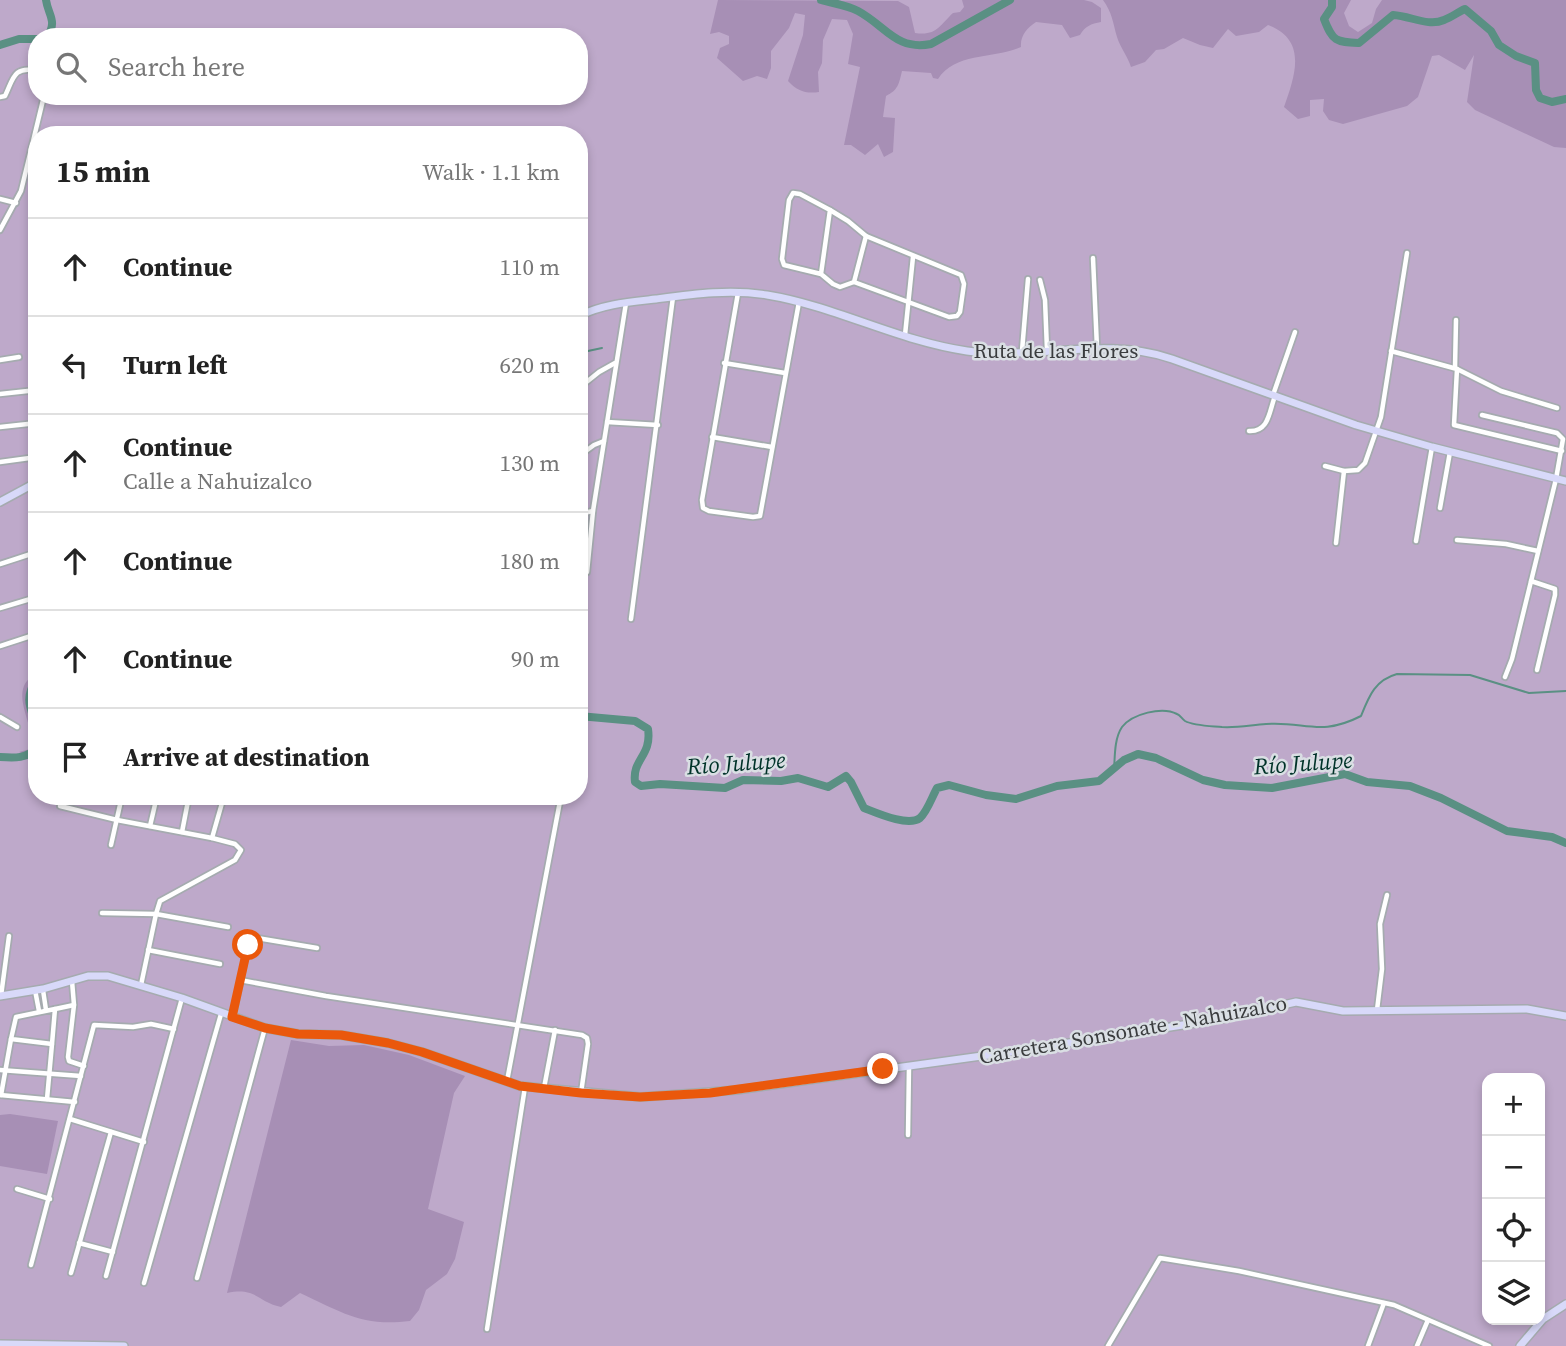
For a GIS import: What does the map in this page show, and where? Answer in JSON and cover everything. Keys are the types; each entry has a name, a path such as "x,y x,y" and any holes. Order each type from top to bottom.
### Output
{"street":[{"path":"0,97 5,96 12,77 17,72 28,70"},
{"path":"37,126 42,105"},
{"path":"0,230 16,203 28,167"},
{"path":"793,193 830,210 866,236 958,272 964,284 957,316 948,317 854,282 840,287 821,274 787,267 782,262 793,193"},
{"path":"0,199 16,203"},
{"path":"821,274 830,210"},
{"path":"854,282 866,236"},
{"path":"1325,466 1344,471 1363,468 1381,416 1407,253"},
{"path":"905,335 914,257"},
{"path":"1093,258 1097,349"},
{"path":"1022,351 1028,279"},
{"path":"1040,280 1045,300 1047,350"},
{"path":"738,292 702,500 703,508 709,511 760,516 799,302"},
{"name":"Ruta de las Flores","path":"588,312 673,296 738,292 799,302 905,335 968,351 1124,349 1155,353 1375,430 1566,481"},
{"path":"631,619 673,296"},
{"path":"588,562 593,512 626,303"},
{"path":"1456,320 1454,425 1564,448"},
{"path":"1249,431 1258,431 1264,427 1295,332"},
{"path":"1391,351 1456,369 1502,391 1557,408"},
{"path":"0,360 19,357"},
{"path":"588,381 615,363"},
{"path":"724,363 785,373"},
{"path":"0,394 28,391"},
{"path":"1482,415 1557,433 1562,436 1564,448 1505,677"},
{"path":"607,422 658,425"},
{"path":"0,427 28,424"},
{"path":"712,437 772,446"},
{"path":"588,449 604,441"},
{"path":"1416,541 1432,447"},
{"path":"1440,508 1450,452"},
{"path":"0,461 28,458"},
{"path":"1336,543 1344,471"},
{"path":"0,502 28,487"},
{"path":"588,513 593,512"},
{"path":"1457,540 1506,544 1538,551"},
{"path":"0,564 28,555"},
{"path":"1531,581 1555,589 1537,670"},
{"path":"0,608 28,600"},
{"path":"0,646 28,637"},
{"path":"0,717 17,727"},
{"path":"111,845 120,805"},
{"path":"150,826 155,805"},
{"path":"182,832 187,805"},
{"path":"212,838 221,805"},
{"path":"507,1082 559,805"},
{"path":"60,806 212,838 239,846 241,850 240,855 160,901 141,985"},
{"path":"1377,1011 1382,969 1380,924 1387,895"},
{"path":"102,913 156,914 228,927"},
{"path":"1,996 9,936"},
{"path":"232,1017 251,939 317,948"},
{"path":"148,950 220,964"},
{"name":"Carretera Sonsonate - Nahuizalco","path":"1,996 100,975 182,998 265,1028 298,1034 341,1035 388,1043 525,1087 628,1097 710,1093 909,1066 1203,1022 1305,1002 1343,1011 1527,1009 1566,1016"},
{"path":"240,980 326,996 582,1035 587,1038 581,1093"},
{"path":"72,981 74,1005 68,1057 69,1061 84,1066"},
{"path":"39,989 46,1010"},
{"path":"39,989 39,1011"},
{"path":"106,1276 182,998"},
{"path":"74,1005 16,1017 3,1070 1,1095 75,1102"},
{"path":"47,1099 55,1009"},
{"path":"144,1283 217,1012"},
{"path":"31,1265 94,1025 133,1027 151,1024 174,1029"},
{"path":"197,1278 265,1028"},
{"path":"544,1090 555,1030"},
{"path":"11,1040 52,1044"},
{"path":"908,1135 909,1066"},
{"path":"3,1070 82,1076"},
{"path":"487,1329 525,1087"},
{"path":"70,1119 144,1142"},
{"path":"71,1273 111,1132"},
{"path":"17,1189 50,1199"},
{"path":"79,1243 113,1252"},
{"path":"1108,1346 1160,1258 1229,1269 1384,1303 1489,1346"},
{"path":"1368,1346 1384,1303"},
{"path":"1520,1346 1543,1319 1566,1304"},
{"path":"1417,1346 1428,1320"},
{"path":"0,1344 124,1346"}],"shaded area":[{"path":"0,0 1566,0 1566,1346 0,1346"},
{"path":"718,0 898,1 909,7 915,33 922,34 933,31 953,13 960,12 964,7 962,0 1084,0 1101,8 1101,22 1070,38 1062,25 1036,22 1025,33 1021,47 954,64 938,79 933,78 931,73 902,71 897,86 886,96 883,117 895,118 893,152 884,157 878,144 865,155 851,145 844,145 860,67 848,64 853,34 847,20 832,19 823,40 822,63 818,72 819,92 806,92 788,81 803,35 805,15 795,13 789,28 771,51 771,68 767,79 757,76 743,81 717,58 720,48 729,44 729,36 719,32 710,34"},
{"path":"1103,0 1351,0 1344,13 1349,26 1358,32 1372,23 1382,0 1566,0 1566,148 1554,147 1475,110 1467,102 1474,55 1465,70 1439,55 1432,56 1418,97 1407,106 1343,124 1329,120 1323,111 1324,99 1310,100 1310,116 1298,119 1284,107 1292,83 1295,60 1294,49 1281,32 1268,25 1259,32 1236,36 1228,29 1213,48 1183,38 1164,49 1156,50 1145,62 1131,67"},
{"path":"28,680 28,722 22,698"},
{"path":"291,1040 329,1046 364,1045 409,1055 465,1076 454,1093 428,1209 464,1222 455,1259 447,1274 426,1290 419,1310 410,1321 365,1320 340,1312 300,1293 281,1307 251,1293 227,1293"},
{"path":"0,1115 58,1121 47,1174 0,1166"}],"waterway":[{"path":"46,0 52,28"},
{"path":"821,0 853,9 900,41 919,45 931,44 1010,0"},
{"path":"1332,0 1332,7 1324,19 1327,27 1336,39 1351,43 1359,43 1393,15 1438,22 1465,9 1491,31 1499,45 1516,56 1535,63 1536,90 1540,98 1552,102 1566,99"},
{"path":"0,45 28,39"},
{"path":"588,351 602,348"},
{"path":"1114,770 1116,742 1122,727 1133,718 1156,711 1171,712 1189,723 1208,726 1334,726 1361,716 1378,685 1397,674 1470,675 1529,693 1566,691"},
{"name":"Río Julupe","path":"588,717 635,721 648,729 645,752 635,774 635,782 641,786 660,784 725,788 743,780 781,781 798,778 828,787 846,776 864,808 900,820 920,818 937,788 949,785 986,795 1016,799 1057,786 1099,781 1124,760 1138,754 1156,758 1203,780 1225,785 1272,788 1345,774 1367,782 1410,786 1441,798 1507,831 1552,837 1566,843"},
{"name":"Río Julupe","path":"0,757 28,754"}],"route":[{"path":"248,945 232,1017 265,1028 298,1034 341,1035 388,1043 525,1087 628,1097 658,1097 737,1090 883,1069"}]}
